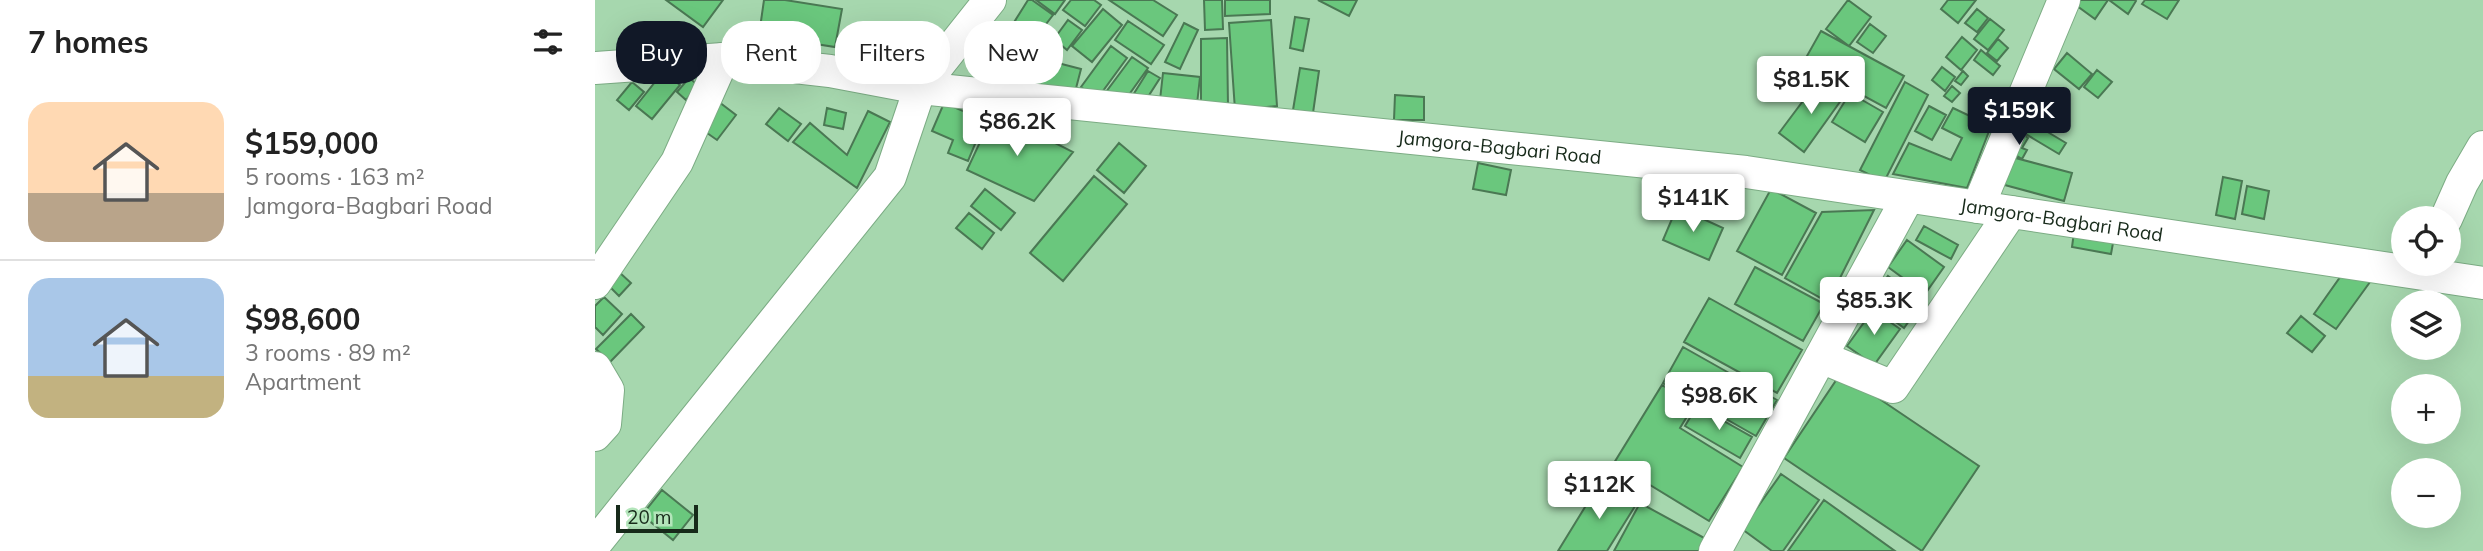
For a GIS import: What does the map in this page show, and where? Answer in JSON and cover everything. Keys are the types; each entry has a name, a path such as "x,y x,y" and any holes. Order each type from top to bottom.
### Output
{"street":[{"path":"595,544 890,177 920,88 990,0"},
{"path":"1978,207 2064,0"},
{"name":"Jamgora-Bagbari Road","path":"595,68 721,59"},
{"path":"595,283 677,162 721,63"},
{"name":"Jamgora-Bagbari Road","path":"821,70 920,88 1745,172 2391,265"},
{"path":"2452,206 2483,146"},
{"path":"1715,551 1908,197"},
{"path":"1821,357 1893,387 2011,212"},
{"name":"Jamgora-Bagbari Road","path":"2453,276 2483,283"},
{"path":"595,368 608,390 605,424 595,435"}],"building":[{"path":"666,0 723,0 707,22 695,21"},
{"path":"764,0 785,0 842,9 840,21 835,21 835,47 821,45 821,21 761,21"},
{"path":"1028,0 1053,15 1048,21 1015,21"},
{"path":"1036,0 1065,0 1055,14"},
{"path":"1071,0 1094,0 1101,5 1085,26 1063,10"},
{"path":"1109,0 1153,0 1177,15 1163,36"},
{"path":"1204,0 1222,0 1223,29 1205,30"},
{"path":"1225,0 1270,0 1270,14 1225,16"},
{"path":"1318,0 1357,0 1349,16"},
{"path":"1848,0 1871,17 1849,46 1826,29"},
{"path":"1948,0 1976,0 1958,23 1941,9"},
{"path":"2075,0 2108,0 2095,19 2073,3"},
{"path":"2109,0 2135,0 2136,1 2128,14"},
{"path":"2145,0 2179,0 2167,19 2142,4"},
{"path":"1103,9 1122,25 1092,62 1072,46"},
{"path":"1977,9 1988,18 1977,32 1965,23"},
{"path":"1295,17 1309,19 1303,51 1290,48"},
{"path":"1990,19 2004,30 1988,50 1974,39"},
{"path":"1068,20 1082,30 1067,50 1063,47 1063,27"},
{"path":"1271,20 1277,106 1235,110 1229,23"},
{"path":"1128,21 1164,45 1151,64 1115,40"},
{"path":"1184,23 1198,30 1180,69 1165,62"},
{"path":"1870,24 1886,36 1873,53 1857,42"},
{"path":"1821,31 1904,76 1886,108 1803,63"},
{"path":"1962,37 1977,50 1961,70 1946,57"},
{"path":"1227,38 1228,106 1201,106 1201,39"},
{"path":"1998,39 2008,48 1997,61 1987,53"},
{"path":"1111,46 1127,58 1097,99 1081,87"},
{"path":"1981,50 2000,66 1993,75 1974,60"},
{"path":"2067,53 2092,74 2079,89 2054,69"},
{"path":"1132,57 1148,68 1123,103 1103,96"},
{"path":"1063,64 1081,69 1074,96 1028,84 1063,84"},
{"path":"1942,67 1955,77 1945,91 1932,80"},
{"path":"1300,68 1319,71 1313,113 1293,110"},
{"path":"1803,69 1816,78 1804,94 1791,84"},
{"path":"2097,70 2112,82 2098,98 2084,87"},
{"path":"1148,71 1160,78 1144,103 1133,95"},
{"path":"1963,71 1968,76 1961,85 1955,81"},
{"path":"1163,73 1200,77 1197,104 1160,100"},
{"path":"1818,81 1842,99 1804,152 1779,133"},
{"path":"1905,82 1928,95 1884,182 1860,170"},
{"path":"630,84 644,92 629,110 617,100"},
{"path":"653,84 680,85 652,119 636,106"},
{"path":"684,84 698,85 686,100 677,92"},
{"path":"1952,86 1960,93 1952,102 1944,96"},
{"path":"1850,93 1883,112 1865,142 1832,122"},
{"path":"1395,95 1424,97 1424,120 1394,120"},
{"path":"719,102 736,115 717,140 700,128"},
{"path":"944,103 985,120 968,161 948,153 953,140 932,131"},
{"path":"1929,106 1946,115 1932,140 1915,131"},
{"path":"779,108 801,124 788,141 766,124"},
{"path":"827,108 846,113 843,129 824,125"},
{"path":"1953,108 1991,126 1967,188 1893,174 1909,143 1951,160 1962,138 1942,128"},
{"path":"868,111 890,122 857,188 793,142 810,123 847,155"},
{"path":"994,112 1073,152 1034,201 967,170"},
{"path":"2026,119 2066,143 2059,154 2019,130"},
{"path":"2021,133 2028,138 2022,148 2027,150 2022,159 2009,151"},
{"path":"1119,143 1146,166 1124,193 1097,170"},
{"path":"2008,156 2072,173 2064,201 2001,184"},
{"path":"1478,163 1511,170 1506,195 1473,189"},
{"path":"1094,176 1127,204 1063,281 1030,253"},
{"path":"2223,177 2242,181 2235,219 2216,215"},
{"path":"2247,186 2269,191 2264,219 2242,214"},
{"path":"985,189 1015,213 1001,230 971,206"},
{"path":"1771,189 1816,213 1782,275 1737,251"},
{"path":"1677,207 1723,228 1709,260 1663,240"},
{"path":"1874,210 1828,302 1785,278 1822,212"},
{"path":"969,213 994,233 982,249 956,228"},
{"path":"2075,225 2115,232 2111,254 2072,247"},
{"path":"1924,226 1958,245 1951,259 1916,240"},
{"path":"1907,240 1944,267 1925,294 1888,267"},
{"path":"2348,266 2370,282 2336,329 2314,314"},
{"path":"1755,267 1824,304 1803,341 1735,304"},
{"path":"619,272 631,283 619,296 607,284"},
{"path":"1888,276 1923,301 1904,328 1869,302"},
{"path":"604,297 622,314 603,335 595,327 595,306"},
{"path":"1709,298 1802,350 1777,393 1684,342"},
{"path":"1873,310 1900,329 1874,365 1847,346"},
{"path":"631,314 644,327 610,362 596,349"},
{"path":"2301,316 2325,336 2312,352 2287,333"},
{"path":"1683,347 1777,400 1756,436 1663,383"},
{"path":"1841,373 1979,466 1922,551 1784,458"},
{"path":"1662,385 1694,405 1680,428 1743,467 1709,521 1614,463"},
{"path":"1697,406 1752,437 1740,458 1685,426"},
{"path":"1781,474 1819,500 1783,551 1772,551 1742,529"},
{"path":"1601,481 1637,503 1607,551 1558,551"},
{"path":"662,490 693,515 673,540 642,515"},
{"path":"1824,500 1895,551 1788,551"},
{"path":"1640,503 1706,539 1699,551 1614,551"}]}
